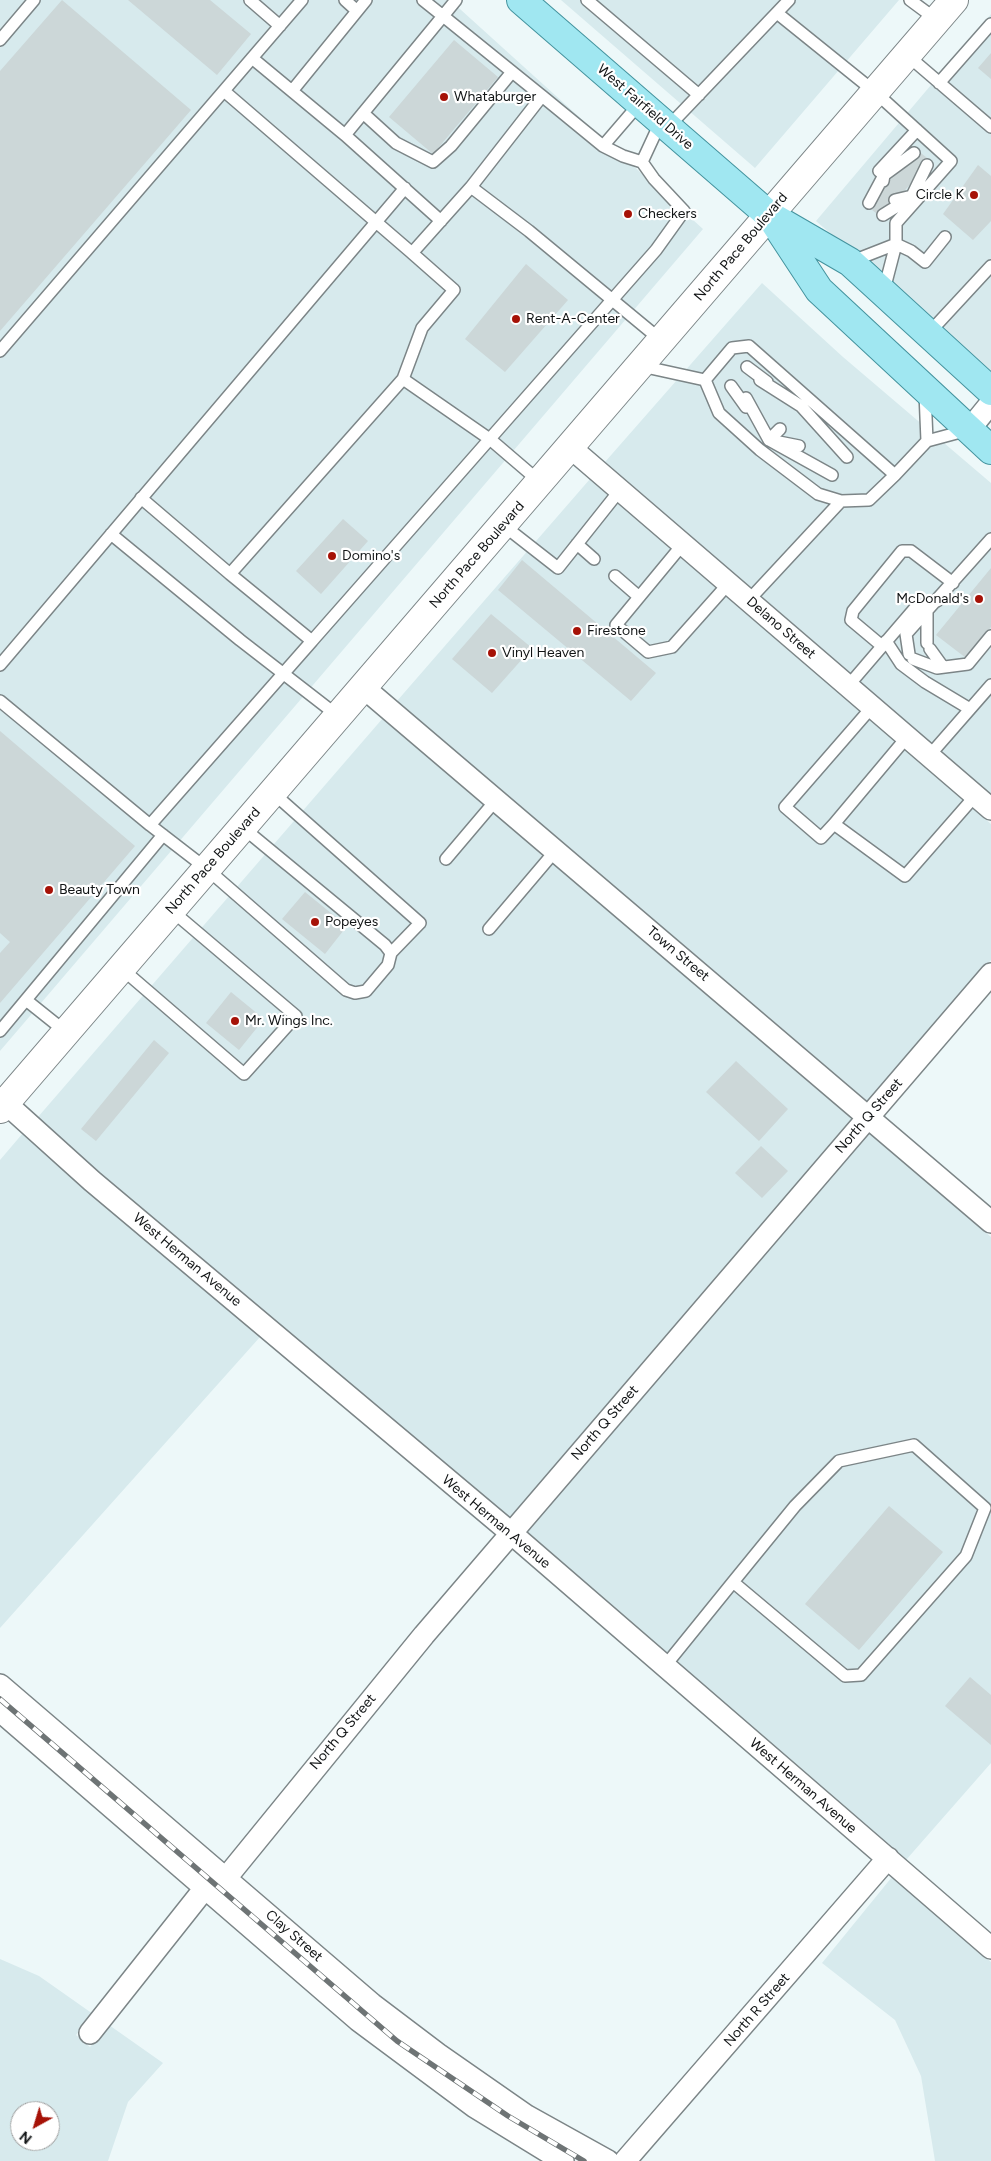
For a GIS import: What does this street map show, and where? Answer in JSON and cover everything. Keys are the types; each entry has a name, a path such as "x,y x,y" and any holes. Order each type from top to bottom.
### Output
{"main road":[{"name":"West Fairfield Drive","path":"521,0 769,215 850,262 991,391"},
{"name":"North Pace Boulevard","path":"2,1103 66,1032 571,448 954,0"},
{"name":"West Fairfield Drive","path":"769,215 819,290 991,450"}],"street":[{"path":"969,430 991,403"},
{"name":"Delano Street","path":"571,448 983,802"},
{"name":"Town Street","path":"363,687 991,1222"},
{"name":"North Q Street","path":"226,1878 319,1762 511,1533 991,974"},
{"name":"West Herman Avenue","path":"2,1103 92,1181 511,1533 991,1948"},
{"name":"Clay Street","path":"0,1685 372,2004 438,2054 527,2116 608,2161"},
{"name":"Clay Street","path":"0,1711 399,2053 475,2107 563,2161"},
{"name":"North R Street","path":"625,2161 888,1858"},
{"path":"90,2033 206,1888"}],"lane":[{"path":"0,40 34,0"},
{"path":"250,0 280,26"},
{"path":"0,352 302,0"},
{"path":"345,0 357,11"},
{"path":"292,91 366,0"},
{"path":"150,825 613,300 656,250 684,211 654,179 642,162 623,156 603,146 423,0"},
{"path":"345,135 456,0"},
{"path":"587,0 698,95"},
{"path":"642,162 664,124 698,95 789,0"},
{"path":"910,0 937,20"},
{"path":"777,12 875,92 951,161 914,199 896,223 896,244 883,293"},
{"path":"939,83 991,24"},
{"path":"907,55 991,126"},
{"path":"252,58 345,135 441,221"},
{"path":"363,113 396,143 433,162 451,146 512,72"},
{"path":"224,91 454,290 422,328 403,379 230,574"},
{"path":"412,253 471,187 542,96"},
{"path":"603,146 640,103"},
{"path":"884,175 879,172 917,130"},
{"path":"869,203 884,175 914,153"},
{"path":"883,214 914,199 928,165"},
{"path":"884,175 901,168"},
{"path":"882,189 884,175"},
{"path":"914,180 914,199"},
{"path":"471,187 529,231 662,341"},
{"path":"0,665 405,188"},
{"path":"895,200 914,199"},
{"path":"850,262 896,244 911,251 925,262 945,237"},
{"path":"928,334 991,266"},
{"path":"705,380 732,348 749,346 847,457"},
{"path":"640,366 705,380"},
{"path":"746,367 801,405 894,475"},
{"path":"403,379 491,440 540,482"},
{"path":"705,380 719,413 760,450 818,494 841,501 869,500 927,441 969,430"},
{"path":"760,380 801,405 832,444"},
{"path":"731,386 769,440 832,475"},
{"path":"925,389 927,441"},
{"path":"780,397 801,405 814,427"},
{"path":"746,398 769,440 817,462"},
{"path":"764,415 769,440"},
{"path":"760,450 780,429"},
{"path":"769,440 799,446"},
{"path":"503,525 558,568 620,490"},
{"path":"141,498 312,641"},
{"path":"748,601 841,501"},
{"path":"111,534 240,640 338,716"},
{"path":"991,539 928,612 906,634 911,657 937,668 968,664 991,636"},
{"path":"577,544 594,558"},
{"path":"683,544 616,624 648,652 672,646 730,583"},
{"path":"953,582 911,551 902,551 853,611 851,620 884,644 902,664 925,682 970,709"},
{"path":"615,576 638,596"},
{"path":"848,686 915,608 937,601"},
{"path":"928,612 929,646 943,667"},
{"path":"929,756 991,685"},
{"path":"0,700 150,825 207,869 346,990 355,993 366,991 388,965 391,953 420,923 272,792"},
{"path":"872,707 784,808 821,838 907,737"},
{"path":"446,859 496,800"},
{"path":"834,824 905,876 983,802"},
{"path":"242,827 385,945 391,953"},
{"path":"0,1032 163,835"},
{"path":"489,929 556,850"},
{"path":"121,968 244,1074 296,1016 171,910"},
{"path":"26,1000 66,1032"},
{"path":"665,1666 733,1582 795,1506 839,1461 914,1445 985,1508 966,1556 861,1675 844,1676 733,1582"}],"shaded area":[{"path":"0,0 450,0 703,229 0,1051"},
{"path":"561,0 899,0 755,168"},
{"path":"991,14 991,372 816,221"},
{"path":"762,283 843,357 991,483 991,794 605,462"},
{"path":"590,479 991,824 991,960 868,1102 397,701"},
{"path":"383,718 854,1118 511,1519 100,1173 38,1117"},
{"path":"868,1131 991,1237 991,1763 906,1860 525,1531"},
{"path":"23,1133 85,1190 260,1337 0,1628 0,1160"},
{"path":"892,1877 991,1962 991,2161 935,2161 921,2076 895,2020 822,1963"},
{"path":"0,1959 39,1976 93,2014 76,2035 90,2047 109,2025 163,2063 128,2102 108,2161 0,2161"}],"building":[{"path":"62,0 191,110 0,331 0,71"},
{"path":"128,0 210,0 251,34 217,75"},
{"name":"Whataburger","path":"454,40 498,77 433,154 389,117"},
{"path":"991,53 991,79 978,68"},
{"name":"Circle K","path":"917,150 931,161 881,217 867,206"},
{"name":"Circle K","path":"978,165 991,176 991,221 973,240 943,214"},
{"name":"Rent-A-Center","path":"526,264 568,300 505,372 465,339"},
{"name":"Domino's","path":"343,519 368,541 321,594 296,571"},
{"name":"Firestone","path":"522,560 656,673 631,701 498,590"},
{"name":"McDonald's","path":"991,568 991,627 966,658 936,635"},
{"name":"Vinyl Heaven","path":"491,614 532,648 492,693 452,659"},
{"name":"Beauty Town","path":"0,731 135,846 0,1003 0,953 10,942 0,933"},
{"name":"Popeyes","path":"305,892 347,926 325,954 282,919"},
{"name":"Mr. Wings Inc.","path":"231,992 264,1019 239,1050 206,1023"},
{"path":"154,1040 169,1053 96,1141 81,1129"},
{"path":"736,1061 788,1109 759,1141 706,1092"},
{"path":"761,1146 788,1171 762,1198 735,1173"},
{"path":"889,1506 943,1552 859,1650 805,1604"},
{"path":"970,1677 991,1695 991,1745 945,1706"}],"railway":[{"path":"0,1699 397,2041 508,2116 584,2161"}],"place":[{"name":"Whataburger","path":"444,97"},
{"name":"Circle K","path":"974,195"},
{"name":"Checkers","path":"628,214"},
{"name":"Rent-A-Center","path":"516,319"},
{"name":"Domino's","path":"332,556"},
{"name":"McDonald's","path":"979,599"},
{"name":"Firestone","path":"577,631"},
{"name":"Vinyl Heaven","path":"492,653"},
{"name":"Beauty Town","path":"49,890"},
{"name":"Popeyes","path":"315,922"},
{"name":"Mr. Wings Inc.","path":"235,1021"}]}
